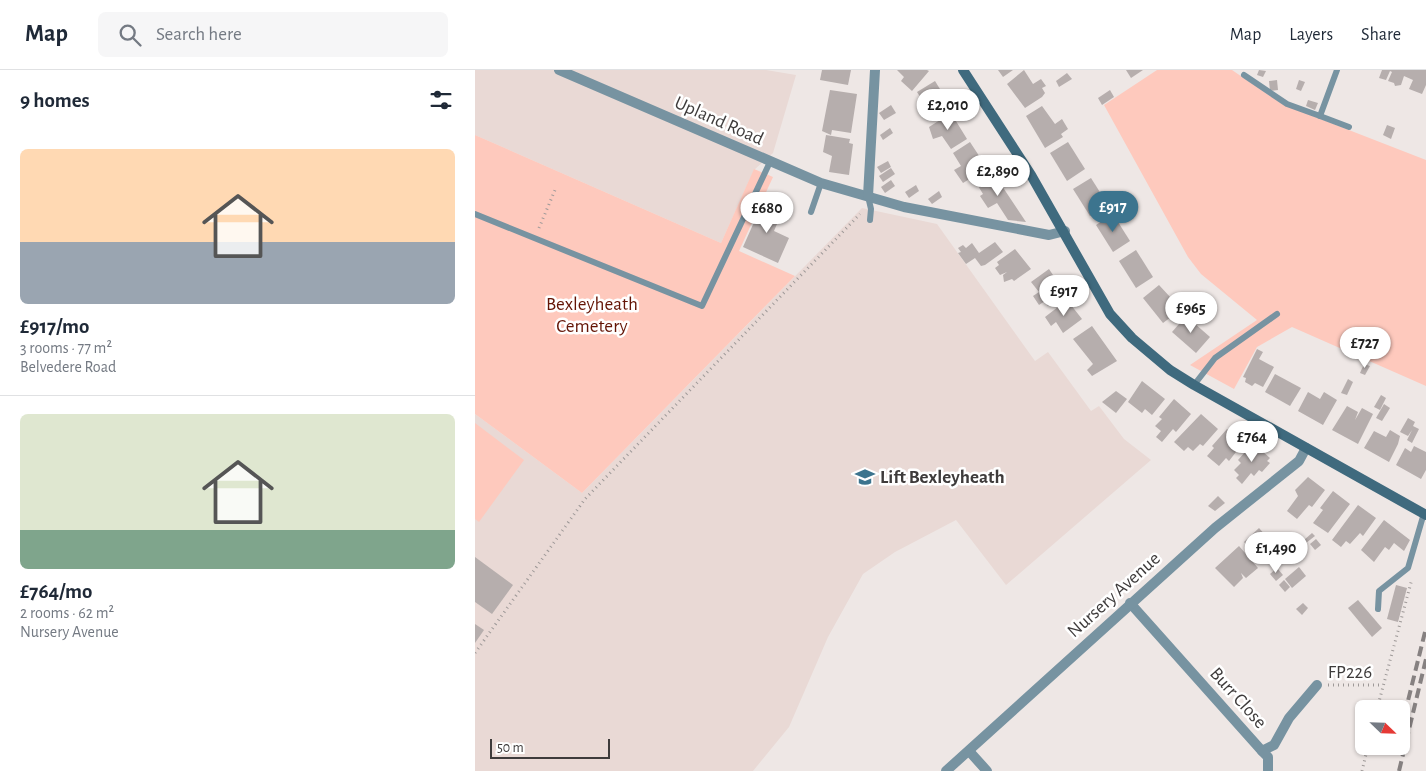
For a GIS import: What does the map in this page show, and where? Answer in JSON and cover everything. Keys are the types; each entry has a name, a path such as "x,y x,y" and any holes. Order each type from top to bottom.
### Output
{"street":[{"name":"Upland Road","path":"559,70 821,183 904,207 1049,235 1065,232"},
{"path":"868,196 875,70"},
{"path":"963,70 1065,232 1110,314 1132,338 1171,370 1194,385 1425,514"},
{"name":"Nursery Avenue","path":"946,771 1215,528 1299,461 1306,448"},
{"name":"Burr Close","path":"1130,603 1262,751 1274,745 1289,718 1317,685"},
{"path":"969,750 987,771"},
{"path":"1262,751 1268,757 1268,770"}],"lane":[{"path":"1320,116 1337,70"},
{"path":"1244,75 1287,104 1349,127"},
{"path":"475,214 701,306 770,162"},
{"path":"811,212 821,183"},
{"path":"868,196 871,209 870,220"},
{"path":"1194,385 1215,358 1277,314"},
{"path":"1378,610 1379,591 1408,568 1425,514"}],"path":[{"path":"535,238 555,190"},
{"path":"475,653 585,499 866,208 868,196"},
{"path":"1379,700 1413,573"},
{"name":"FP226","path":"1317,685 1382,685"},
{"path":"1362,771 1366,755"}],"shaded area":[{"path":"475,70 766,70 796,75 773,153 754,170 721,243 475,135"},
{"name":"Lift Bexleyheath","path":"862,208 937,224 1035,361 1048,352 1091,411 1099,406 1124,439 1151,460 1006,585 956,520 895,552 863,574 828,637 789,727 753,771 475,771 475,414 582,493"}],"green space":[{"path":"1157,70 1232,70 1282,104 1426,160 1426,386 1292,327 1257,347 1234,389 1190,365 1257,320 1201,274 1188,257 1104,105"},
{"name":"Bexleyheath Cemetery","path":"475,135 721,243 754,169 773,177 739,251 795,276 582,493 475,414"},
{"path":"475,423 524,460 479,522 475,519"}],"building":[{"path":"822,70 851,70 848,85 820,80"},
{"path":"897,70 929,71 912,91 901,81 904,77"},
{"path":"998,70 1013,70 1003,77"},
{"path":"1024,70 1033,84 1041,79 1046,86 1042,88 1045,93 1042,97 1025,108 1007,84"},
{"path":"1126,70 1143,70 1131,78"},
{"path":"1259,70 1266,71 1263,77 1257,75"},
{"path":"1382,70 1426,70 1426,85 1422,94 1409,89 1413,80 1404,76 1401,85 1395,86 1394,83 1388,81 1392,72 1390,71 1386,80 1379,78"},
{"path":"1067,73 1072,79 1059,87 1056,81"},
{"path":"1277,80 1278,90 1270,91 1269,81"},
{"path":"1299,80 1305,82 1301,91 1296,89"},
{"path":"935,81 951,107 934,118 917,92"},
{"path":"830,90 857,94 851,133 832,130 831,135 822,131"},
{"path":"1110,90 1114,97 1102,105 1098,98"},
{"path":"1308,100 1318,103 1315,110 1306,106"},
{"path":"891,105 896,113 884,120 879,113"},
{"path":"1042,106 1055,124 1062,119 1068,129 1061,134 1063,137 1045,148 1026,116"},
{"path":"951,113 967,139 951,149 942,136 933,139 929,127"},
{"path":"1387,125 1395,128 1391,139 1383,135"},
{"path":"890,128 893,133 883,140 880,135"},
{"path":"826,135 850,139 849,143 853,144 849,175 829,172 832,156 823,152"},
{"path":"970,142 987,168 963,183 954,170 961,166 953,153"},
{"path":"1068,142 1085,169 1067,181 1050,153"},
{"path":"888,161 891,167 881,173 877,167"},
{"path":"891,168 895,174 883,182 879,176"},
{"path":"991,170 1026,222 1008,220 997,203 988,208 980,196 983,194 975,181"},
{"path":"1091,178 1108,205 1090,216 1073,189"},
{"path":"891,180 895,186 885,193 881,187"},
{"path":"916,185 919,191 909,198 905,192"},
{"path":"939,191 942,197 932,204 928,199"},
{"path":"763,202 783,210 774,231 789,238 778,263 743,247"},
{"path":"1113,214 1130,241 1113,252 1096,225"},
{"path":"995,242 1003,252 985,265 981,266 975,258 966,264 958,253 961,252 958,248 963,245 966,248 972,243 979,253"},
{"path":"1015,249 1031,269 1014,281 1012,279 1004,282 1003,275 1007,272 1000,275 995,268 999,265 997,262"},
{"path":"1136,250 1153,277 1136,288 1119,261"},
{"path":"1049,269 1065,293 1048,306 1045,301 1039,305 1033,296 1039,292 1031,282"},
{"path":"1159,285 1183,311 1179,311 1163,323 1143,298"},
{"path":"1067,300 1082,319 1063,333 1056,322 1051,326 1045,317"},
{"path":"1186,316 1210,337 1196,353 1172,332"},
{"path":"1092,326 1117,361 1092,376 1087,370 1093,364 1073,339"},
{"path":"1257,349 1263,352 1259,359 1274,367 1263,387 1255,383 1252,386 1245,382 1246,378 1243,377"},
{"path":"1364,364 1370,366 1365,375 1360,373"},
{"path":"1275,374 1301,388 1290,406 1265,392"},
{"path":"1348,379 1353,382 1347,395 1341,393"},
{"path":"1142,381 1165,399 1152,415 1145,409 1142,413 1128,402"},
{"path":"1116,391 1127,399 1116,413 1102,402"},
{"path":"1308,392 1320,399 1324,392 1337,400 1323,425 1298,411"},
{"path":"1381,395 1386,398 1380,410 1374,407"},
{"path":"1174,399 1191,414 1176,432 1173,429 1162,442 1156,437 1161,431 1155,426 1162,419 1159,417"},
{"path":"1384,404 1390,408 1382,421 1376,418"},
{"path":"1347,406 1358,412 1355,420 1362,408 1373,414 1358,444 1332,430"},
{"path":"1201,414 1218,429 1203,446 1200,444 1193,451 1188,447 1184,451 1174,442"},
{"path":"1408,418 1415,422 1413,426 1419,429 1412,443 1407,440 1412,430 1408,436 1400,432"},
{"path":"1227,429 1243,443 1229,461 1226,458 1219,466 1207,456 1214,448 1212,446"},
{"path":"1390,430 1400,436 1389,462 1364,448 1374,431 1386,437"},
{"path":"1253,443 1270,458 1267,461 1270,463 1262,472 1259,470 1254,476 1251,473 1242,484 1236,478 1239,475 1234,470 1241,463 1238,460"},
{"path":"1414,446 1426,452 1426,470 1421,479 1396,465 1405,448 1411,452"},
{"path":"1308,477 1325,490 1312,507 1309,505 1297,519 1287,511 1298,496 1295,490"},
{"path":"1333,491 1350,504 1328,533 1313,523 1323,510 1320,508"},
{"path":"1218,496 1225,503 1215,511 1208,506"},
{"path":"1358,505 1376,518 1363,536 1360,533 1350,544 1346,541 1341,547 1332,540"},
{"path":"1384,520 1410,540 1404,551 1394,543 1389,550 1385,547 1374,562 1361,550"},
{"path":"1259,528 1273,544 1259,558 1244,542"},
{"path":"1312,533 1315,536 1306,543 1304,540"},
{"path":"1283,537 1290,545 1284,551 1276,542"},
{"path":"1316,539 1321,545 1315,550 1310,544"},
{"path":"1239,546 1258,568 1246,578 1241,573 1243,578 1234,587 1215,568"},
{"path":"475,557 513,585 492,614 475,602"},
{"path":"1299,567 1306,576 1292,588 1285,579"},
{"path":"1277,568 1283,575 1276,581 1270,574"},
{"path":"1284,580 1290,587 1285,592 1279,585"},
{"path":"1396,585 1407,588 1398,622 1387,619"},
{"path":"1358,600 1382,628 1372,637 1348,608"},
{"path":"1303,603 1308,608 1302,615 1296,609"},
{"path":"475,624 484,630 475,643"}],"railway":[{"path":"1408,700 1426,628"},
{"path":"1399,771 1426,659"}],"place":[{"name":"Lift Bexleyheath","path":"865,477"}]}
